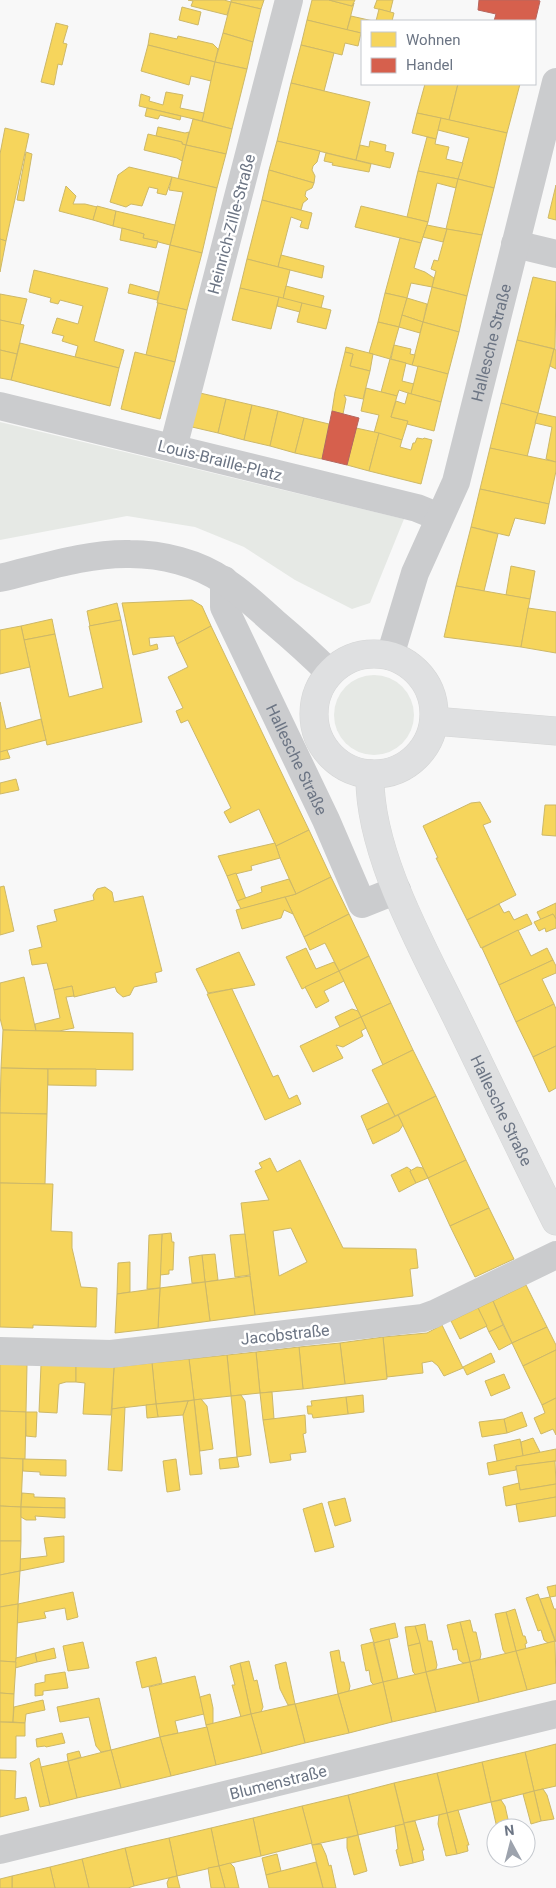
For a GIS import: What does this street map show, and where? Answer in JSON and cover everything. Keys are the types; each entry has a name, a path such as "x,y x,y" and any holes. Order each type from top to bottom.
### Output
{"main road":[{"path":"374,654 390,656 406,663 419,673 424,680 434,704 433,730 425,747 413,761 388,773 370,774 353,771 338,762 326,751 318,736 314,719 315,702 320,687 330,673 343,663 358,656 374,654"},
{"path":"434,721 556,731"},
{"name":"Hallesche Straße","path":"370,774 370,786 379,836 386,863 397,890 433,969 556,1221"}],"street":[{"name":"Heinrich-Zille-Straße","path":"173,448 289,0"},
{"name":"Hallesche Straße","path":"390,656 415,573 456,482 556,82"},
{"path":"515,244 556,254"},
{"name":"Louis-Braille-Platz","path":"0,406 417,508 439,517"},
{"path":"0,578 81,559 130,554 176,560 207,571 224,580 330,673"},
{"name":"Hallesche Straße","path":"224,580 224,608 326,820 362,904 397,890"},
{"name":"Jacobstraße","path":"0,1351 111,1354 423,1318 556,1255"},
{"name":"Blumenstraße","path":"0,1850 556,1714"}],"shaded area":[{"path":"0,422 404,519 370,603 352,609 295,580 244,547 195,527 127,516 0,540"},
{"path":"374,675 389,678 402,687 411,700 414,715 411,730 402,743 389,752 374,755 359,752 346,743 337,730 334,715 337,700 346,687 359,678"}],"building: Wohnen":[{"path":"188,0 224,0 231,2 227,15 191,6 193,1"},
{"path":"231,0 264,0 261,9 231,2"},
{"path":"312,0 329,0 352,6 354,3 347,30 307,20"},
{"path":"329,0 355,0 352,6"},
{"path":"377,0 393,0 390,12 374,8"},
{"path":"231,2 261,9 253,42 223,33"},
{"path":"182,7 201,12 198,25 179,20"},
{"path":"379,9 394,13 392,20 376,20"},
{"path":"351,16 369,20 361,20 361,33 347,30"},
{"path":"307,20 361,33 358,46 345,43 342,55 301,45"},
{"path":"56,23 68,26 63,43 67,44 62,65 58,64 54,85 41,82"},
{"path":"150,33 177,39 178,36 213,44 218,49 215,62 148,45"},
{"path":"223,33 253,42 247,69 215,62"},
{"path":"148,45 215,62 211,81 191,76 189,85 141,71"},
{"path":"301,45 334,53 324,91 291,83"},
{"path":"215,62 247,69 232,129 202,121"},
{"path":"291,83 370,102 356,160 277,141"},
{"path":"425,85 458,85 449,120 417,113"},
{"path":"458,85 520,85 507,133 449,120"},
{"path":"166,92 183,95 180,108 204,113 202,121 139,106 141,94 150,97 149,101 163,105"},
{"path":"147,108 181,116 180,120 160,115 158,119 145,116"},
{"path":"417,113 441,118 436,139 412,133"},
{"path":"441,118 507,133 494,188 458,179 469,138 438,130"},
{"path":"193,119 232,129 226,154 186,145"},
{"path":"158,127 185,133 189,132 186,145 182,144 182,142 156,136"},
{"path":"5,128 29,134 6,241 0,239 0,154"},
{"path":"148,134 182,142 182,144 186,145 182,161 144,150"},
{"path":"427,137 436,139 435,144 449,147 446,159 463,163 458,179 418,171"},
{"path":"277,141 320,151 317,162 312,170 315,176 314,183 269,170"},
{"path":"370,141 386,145 385,151 394,153 390,168 356,160 360,145 369,147"},
{"path":"186,145 226,154 217,188 178,179"},
{"path":"26,152 32,154 24,201 17,200"},
{"path":"326,153 371,164 369,172 332,165 333,163 324,161"},
{"path":"129,167 172,177 166,195 157,193 158,189 149,187 142,206 131,204 126,207 110,202 118,175"},
{"path":"269,170 314,183 312,188 306,191 305,196 308,199 303,203 301,210 262,200"},
{"path":"418,171 458,179 456,188 437,183 428,222 407,217"},
{"path":"172,177 217,188 202,253 170,245 183,192 169,190"},
{"path":"458,179 494,188 482,235 446,229"},
{"path":"556,185 556,220 548,218"},
{"path":"66,186 76,196 73,204 97,207 93,220 59,211"},
{"path":"262,200 312,213 308,229 300,227 302,221 291,217 278,267 247,259"},
{"path":"97,206 116,211 113,226 93,220"},
{"path":"361,206 428,222 421,243 355,227"},
{"path":"116,211 175,225 170,245 143,238 144,234 113,226"},
{"path":"427,225 447,229 443,242 423,237"},
{"path":"122,228 144,234 143,238 158,241 156,248 120,240"},
{"path":"447,229 482,235 467,296 432,287 436,271 431,269 434,260 438,261"},
{"path":"400,238 421,243 414,268 434,278 432,287 411,283 407,298 385,293"},
{"path":"0,239 6,241 0,272"},
{"path":"170,245 202,253 187,310 157,303"},
{"path":"281,255 324,266 322,278 278,267"},
{"path":"247,259 290,270 283,299 240,288"},
{"path":"34,270 108,288 94,341 124,350 119,368 75,357 78,346 62,341 64,336 52,333 57,318 78,324 83,306 60,300 58,304 50,302 51,298 29,292"},
{"path":"533,277 556,282 555,349 517,340"},
{"path":"130,284 159,292 157,300 128,293"},
{"path":"286,286 324,296 321,308 283,299"},
{"path":"432,287 467,296 459,332 423,322"},
{"path":"240,288 279,297 271,329 232,320"},
{"path":"385,293 407,298 399,327 378,322"},
{"path":"0,294 27,299 20,325 0,320"},
{"path":"279,297 302,303 300,312 277,306"},
{"path":"407,298 427,304 423,322 402,315"},
{"path":"158,303 187,310 175,362 146,355"},
{"path":"302,303 331,310 326,329 297,322"},
{"path":"402,315 423,322 420,333 399,327"},
{"path":"0,320 24,325 17,354 0,350"},
{"path":"378,322 399,327 390,359 369,353"},
{"path":"423,322 459,332 448,374 412,365"},
{"path":"517,340 554,349 538,413 501,403"},
{"path":"20,343 119,368 110,406 11,380"},
{"path":"394,345 411,349 410,354 415,355 412,365 391,359"},
{"path":"346,347 373,354 370,371 350,366 353,354 345,352"},
{"path":"554,349 556,350 556,369 550,366"},
{"path":"0,350 17,354 11,380 0,378"},
{"path":"135,352 175,362 160,419 121,409"},
{"path":"345,352 353,354 350,366 370,371 363,399 344,395 346,399 343,414 332,411"},
{"path":"390,359 406,363 402,381 414,384 411,394 399,390 397,396 381,392"},
{"path":"418,366 448,374 441,402 411,394"},
{"path":"366,388 397,396 391,417 408,421 402,440 374,433 379,415 361,411"},
{"path":"200,393 226,399 218,433 192,427"},
{"path":"408,393 441,402 434,431 407,424 408,421 391,417 396,401 405,404"},
{"path":"226,399 252,405 244,440 218,433"},
{"path":"501,403 538,413 527,457 490,448"},
{"path":"252,405 278,411 270,446 244,440"},
{"path":"278,411 304,418 295,453 270,446"},
{"path":"538,413 556,417 556,462 546,459 552,427 535,423"},
{"path":"304,418 329,424 322,459 295,453"},
{"path":"356,428 379,433 369,471 347,465"},
{"path":"379,433 402,440 400,447 411,450 417,438 432,440 421,484 369,471"},
{"path":"490,448 556,462 549,504 480,489"},
{"path":"480,489 549,504 545,524 515,518 509,536 471,527"},
{"path":"471,527 498,534 484,591 456,586"},
{"path":"511,566 535,571 530,599 506,595"},
{"path":"456,586 530,599 521,647 444,637"},
{"path":"192,600 202,606 211,626 177,644 174,636 149,638 150,646 157,644 158,649 133,655 122,603"},
{"path":"117,603 121,620 90,626 87,611"},
{"path":"528,608 556,612 556,653 521,647"},
{"path":"52,619 55,634 24,640 21,626"},
{"path":"121,620 142,722 47,745 24,640 55,634 69,697 103,688 89,626"},
{"path":"21,626 30,667 0,674 0,630"},
{"path":"211,626 309,830 276,846 259,809 230,823 224,812 231,808 188,720 181,723 176,711 183,708 168,677 188,667 177,644"},
{"path":"0,702 6,729 41,719 46,740 0,752"},
{"path":"7,750 10,758 0,760 0,752"},
{"path":"16,779 19,790 0,794 0,783"},
{"path":"480,802 491,822 483,825 516,895 467,920 436,858 438,858 423,826 471,803"},
{"path":"545,805 556,805 556,836 542,835"},
{"path":"309,830 331,877 296,894 276,846"},
{"path":"275,843 280,858 251,866 252,870 227,876 218,856"},
{"path":"236,873 246,899 237,901 227,876"},
{"path":"331,877 349,914 304,937 285,897 296,894"},
{"path":"289,879 296,894 241,909 237,901 262,892 261,887"},
{"path":"4,886 14,931 0,935 0,887"},
{"path":"105,887 112,892 114,902 143,896 162,971 155,973 157,982 134,987 130,995 123,997 117,992 115,987 74,997 72,986 54,990 47,963 32,965 29,950 42,947 37,926 57,921 54,910 94,900 93,895 97,889"},
{"path":"285,897 293,914 284,910 281,918 242,929 236,910"},
{"path":"556,903 556,919 553,914 541,920 537,912"},
{"path":"499,904 504,913 509,911 514,920 527,914 532,924 481,948 467,920"},
{"path":"349,914 369,956 339,971 325,943 310,950 304,937"},
{"path":"553,914 556,919 556,928 546,932 545,928 539,931 534,922"},
{"path":"518,930 531,956 547,948 553,960 499,985 482,948"},
{"path":"306,948 316,969 334,962 339,971 302,989 286,957"},
{"path":"239,952 255,985 208,993 196,969"},
{"path":"369,956 391,1003 361,1017 339,971"},
{"path":"553,960 556,966 556,973 542,979 554,1004 516,1022 499,985"},
{"path":"339,971 344,981 324,991 329,1001 316,1008 305,987"},
{"path":"24,977 36,1031 3,1030 0,1018 0,983"},
{"path":"72,986 74,996 66,997 74,1028 59,1031 36,1031 35,1024 60,1018 54,990"},
{"path":"232,989 273,1077 278,1075 289,1099 297,1095 301,1104 265,1120 207,994"},
{"path":"391,1003 413,1050 383,1065 361,1017"},
{"path":"554,1004 556,1009 556,1046 533,1057 516,1022"},
{"path":"352,1009 358,1011 361,1017 340,1027 335,1017"},
{"path":"361,1017 366,1028 361,1031 363,1036 343,1047 336,1045 343,1058 313,1072 300,1046"},
{"path":"3,1030 133,1033 133,1070 1,1068"},
{"path":"556,1046 556,1088 549,1092 533,1057"},
{"path":"413,1050 436,1096 395,1116 372,1070"},
{"path":"1,1068 48,1069 47,1114 0,1113"},
{"path":"48,1069 96,1069 96,1086 48,1085"},
{"path":"436,1096 466,1160 428,1178 398,1115"},
{"path":"388,1103 395,1116 367,1130 361,1116"},
{"path":"0,1113 47,1114 45,1184 0,1183"},
{"path":"398,1115 403,1125 399,1131 373,1144 367,1130"},
{"path":"270,1158 277,1172 300,1160 343,1248 416,1249 418,1268 410,1269 413,1296 255,1315 241,1203 269,1200 255,1171 262,1168 259,1163","holes":["291,1228 307,1262 279,1276 273,1231"]},
{"path":"466,1160 489,1208 450,1226 428,1178"},
{"path":"407,1167 411,1170 416,1183 399,1192 391,1175"},
{"path":"417,1167 423,1168 428,1178 416,1183 410,1171"},
{"path":"0,1183 53,1184 51,1231 72,1232 72,1248 81,1287 97,1288 96,1327 33,1325 33,1328 0,1327"},
{"path":"489,1208 514,1259 475,1277 450,1226"},
{"path":"171,1233 172,1242 174,1242 173,1270 169,1270 169,1274 160,1275 162,1234"},
{"path":"162,1234 160,1288 147,1289 149,1235"},
{"path":"245,1234 250,1275 235,1277 230,1235"},
{"path":"215,1254 218,1280 205,1282 202,1255"},
{"path":"202,1255 205,1282 192,1283 189,1257"},
{"path":"130,1262 130,1292 117,1294 118,1263"},
{"path":"250,1276 255,1315 210,1321 205,1282"},
{"path":"205,1282 210,1321 158,1328 160,1288"},
{"path":"526,1285 547,1327 512,1343 493,1301"},
{"path":"160,1288 158,1328 115,1333 117,1294"},
{"path":"493,1301 503,1325 489,1332 478,1308"},
{"path":"478,1308 487,1326 460,1339 451,1321"},
{"path":"442,1325 463,1368 444,1376 438,1366 432,1361 422,1363 423,1373 387,1377 383,1337 427,1333"},
{"path":"503,1325 512,1343 499,1350 489,1332"},
{"path":"547,1327 556,1345 556,1350 523,1366 512,1343"},
{"path":"383,1337 387,1379 345,1384 340,1343"},
{"path":"340,1343 345,1384 303,1389 299,1347"},
{"path":"299,1347 303,1389 260,1393 256,1352"},
{"path":"556,1350 556,1398 542,1405 523,1366"},
{"path":"256,1352 260,1393 231,1396 227,1355"},
{"path":"491,1353 495,1362 467,1375 463,1367"},
{"path":"227,1355 231,1396 194,1400 189,1359"},
{"path":"189,1359 194,1400 156,1404 152,1363"},
{"path":"152,1363 156,1404 112,1409 114,1367"},
{"path":"0,1364 27,1365 26,1412 0,1411"},
{"path":"41,1365 76,1366 76,1382 59,1384 57,1413 39,1412"},
{"path":"76,1366 114,1367 111,1415 83,1414 85,1383 76,1382"},
{"path":"504,1374 510,1388 491,1396 485,1381"},
{"path":"272,1392 274,1419 263,1420 260,1393"},
{"path":"241,1395 245,1401 251,1455 237,1457 231,1396"},
{"path":"363,1395 364,1412 348,1414 346,1397"},
{"path":"346,1397 348,1414 313,1418 312,1414 308,1414 307,1406 312,1406 311,1401"},
{"path":"556,1398 556,1435 553,1429 541,1434 534,1418 545,1413 542,1405"},
{"path":"201,1399 207,1406 213,1449 200,1451 194,1400"},
{"path":"194,1400 202,1474 190,1475 183,1415 188,1401"},
{"path":"188,1401 183,1415 158,1417 156,1404"},
{"path":"156,1404 158,1417 147,1418 146,1405"},
{"path":"125,1407 122,1471 108,1470 112,1409"},
{"path":"0,1411 26,1412 25,1459 0,1458"},
{"path":"26,1412 37,1412 36,1437 26,1436"},
{"path":"522,1412 527,1426 507,1433 504,1419"},
{"path":"305,1415 306,1433 303,1434 306,1452 290,1454 291,1460 270,1463 263,1420"},
{"path":"504,1419 507,1433 482,1437 479,1422"},
{"path":"533,1438 540,1452 523,1456 521,1442"},
{"path":"520,1439 523,1456 497,1461 494,1445"},
{"path":"556,1449 556,1461 516,1466 516,1470 489,1475 487,1463"},
{"path":"237,1457 239,1467 220,1469 219,1459"},
{"path":"0,1458 23,1459 21,1507 0,1506"},
{"path":"23,1459 66,1460 66,1476 40,1475 40,1472 23,1471"},
{"path":"176,1459 180,1490 167,1492 163,1461"},
{"path":"555,1461 556,1484 520,1490 516,1466"},
{"path":"519,1483 520,1490 556,1484 556,1497 506,1506 503,1487"},
{"path":"22,1493 34,1494 34,1497 65,1498 65,1508 21,1507"},
{"path":"556,1497 556,1516 519,1522 516,1504"},
{"path":"345,1498 351,1521 335,1526 328,1502"},
{"path":"322,1503 334,1547 315,1552 303,1509"},
{"path":"0,1506 21,1507 21,1541 0,1541"},
{"path":"21,1507 65,1508 65,1518 35,1516 36,1520 26,1520 21,1517"},
{"path":"64,1536 64,1562 20,1571 20,1559 47,1556 44,1538"},
{"path":"0,1541 21,1541 20,1571 0,1575"},
{"path":"20,1571 18,1604 0,1607 0,1575"},
{"path":"556,1585 556,1596 550,1597 547,1587"},
{"path":"73,1592 78,1617 67,1620 65,1608 44,1612 46,1618 17,1623 18,1604"},
{"path":"538,1594 555,1641 548,1643 544,1640 541,1630 538,1631 526,1598"},
{"path":"550,1597 554,1609 556,1609 556,1642 540,1599"},
{"path":"18,1604 16,1662 0,1661 0,1607"},
{"path":"515,1609 527,1643 525,1644 526,1649 516,1651 506,1612"},
{"path":"506,1612 516,1651 506,1654 503,1650 495,1614"},
{"path":"470,1620 473,1632 476,1632 481,1654 480,1659 470,1662 460,1622"},
{"path":"460,1622 470,1662 463,1663 459,1660 457,1649 453,1650 447,1625"},
{"path":"395,1623 398,1637 374,1643 370,1629"},
{"path":"425,1624 428,1641 432,1641 437,1665 436,1669 426,1672 415,1626"},
{"path":"415,1626 420,1643 408,1646 405,1627"},
{"path":"389,1639 398,1679 383,1682 374,1643"},
{"path":"555,1641 556,1683 527,1690 516,1651"},
{"path":"83,1642 89,1668 68,1671 63,1646"},
{"path":"373,1642 383,1682 374,1685 371,1682 369,1670 366,1671 361,1645"},
{"path":"420,1643 426,1672 416,1675 413,1672 408,1646"},
{"path":"54,1648 56,1658 37,1662 35,1653"},
{"path":"339,1650 341,1662 344,1662 350,1686 349,1691 338,1694 330,1652"},
{"path":"516,1651 527,1690 479,1702 470,1662"},
{"path":"35,1653 37,1662 15,1668 16,1658"},
{"path":"156,1657 162,1683 142,1688 136,1662"},
{"path":"0,1661 16,1662 14,1694 0,1693"},
{"path":"249,1661 254,1681 257,1680 263,1707 261,1712 251,1714 240,1663"},
{"path":"286,1662 295,1704 288,1705 280,1689 275,1665"},
{"path":"470,1662 479,1702 436,1712 426,1672"},
{"path":"240,1663 251,1714 241,1717 232,1685 235,1685 230,1666"},
{"path":"65,1672 68,1688 43,1691 43,1695 35,1696 35,1684 45,1682 45,1675"},
{"path":"426,1672 436,1712 392,1722 383,1682"},
{"path":"195,1676 204,1714 175,1721 178,1733 160,1737 149,1687"},
{"path":"383,1682 392,1722 349,1733 338,1694"},
{"path":"0,1693 14,1694 13,1722 0,1722"},
{"path":"210,1694 213,1708 213,1724 206,1725 200,1697"},
{"path":"338,1694 349,1733 305,1743 295,1704"},
{"path":"99,1698 111,1750 101,1752 96,1746 89,1717 60,1722 57,1707"},
{"path":"43,1700 45,1710 26,1714 25,1723 13,1722 14,1707"},
{"path":"295,1704 305,1743 262,1754 251,1714"},
{"path":"251,1714 262,1754 216,1765 206,1725"},
{"path":"0,1722 25,1723 25,1736 16,1736 16,1758 0,1758"},
{"path":"207,1727 216,1765 171,1776 160,1737"},
{"path":"62,1733 65,1743 37,1747 36,1739"},
{"path":"160,1737 171,1776 121,1788 111,1750"},
{"path":"556,1744 556,1786 534,1791 525,1752"},
{"path":"111,1750 121,1788 77,1798 68,1761"},
{"path":"79,1751 81,1757 68,1761 67,1754"},
{"path":"525,1752 534,1791 491,1802 482,1762"},
{"path":"39,1758 50,1805 40,1807 30,1763"},
{"path":"68,1761 77,1798 50,1805 41,1767"},
{"path":"482,1762 491,1802 447,1813 437,1773"},
{"path":"0,1770 16,1771 15,1799 26,1797 29,1810 0,1817"},
{"path":"437,1773 447,1813 404,1823 394,1783"},
{"path":"394,1783 404,1824 358,1835 348,1795"},
{"path":"543,1789 547,1795 554,1819 541,1821 534,1791"},
{"path":"534,1791 541,1821 536,1822 536,1818 529,1818 523,1794"},
{"path":"348,1795 358,1835 312,1845 302,1806"},
{"path":"501,1800 505,1806 508,1818 495,1818 491,1802"},
{"path":"302,1806 312,1843 261,1856 253,1818"},
{"path":"458,1810 469,1845 467,1845 468,1851 457,1854 447,1813"},
{"path":"447,1813 457,1854 446,1856 438,1824 439,1815"},
{"path":"253,1818 261,1856 219,1866 211,1828"},
{"path":"415,1821 424,1850 422,1850 424,1860 413,1863 404,1823"},
{"path":"404,1824 413,1863 400,1866 396,1850 398,1849 395,1826"},
{"path":"211,1828 219,1866 177,1876 169,1838"},
{"path":"358,1835 367,1871 354,1875 347,1848 347,1838"},
{"path":"169,1838 177,1876 134,1886 125,1848"},
{"path":"321,1844 329,1866 331,1865 336,1888 323,1888 312,1845"},
{"path":"125,1848 134,1886 128,1888 89,1888 82,1859"},
{"path":"277,1854 281,1871 266,1875 262,1858"},
{"path":"82,1859 89,1888 55,1888 50,1867"},
{"path":"316,1862 323,1888 269,1888 266,1875"},
{"path":"230,1863 234,1867 239,1888 225,1888 219,1866"},
{"path":"219,1866 225,1888 211,1888 208,1868"},
{"path":"50,1867 55,1888 12,1888 12,1876"},
{"path":"12,1876 12,1888 0,1888 0,1879"},
{"path":"177,1876 180,1888 168,1888 169,1878"}],"building: Handel":[{"path":"479,0 540,1 535,20 494,20 496,14 478,10"},
{"path":"332,411 359,418 347,465 322,459"}]}
